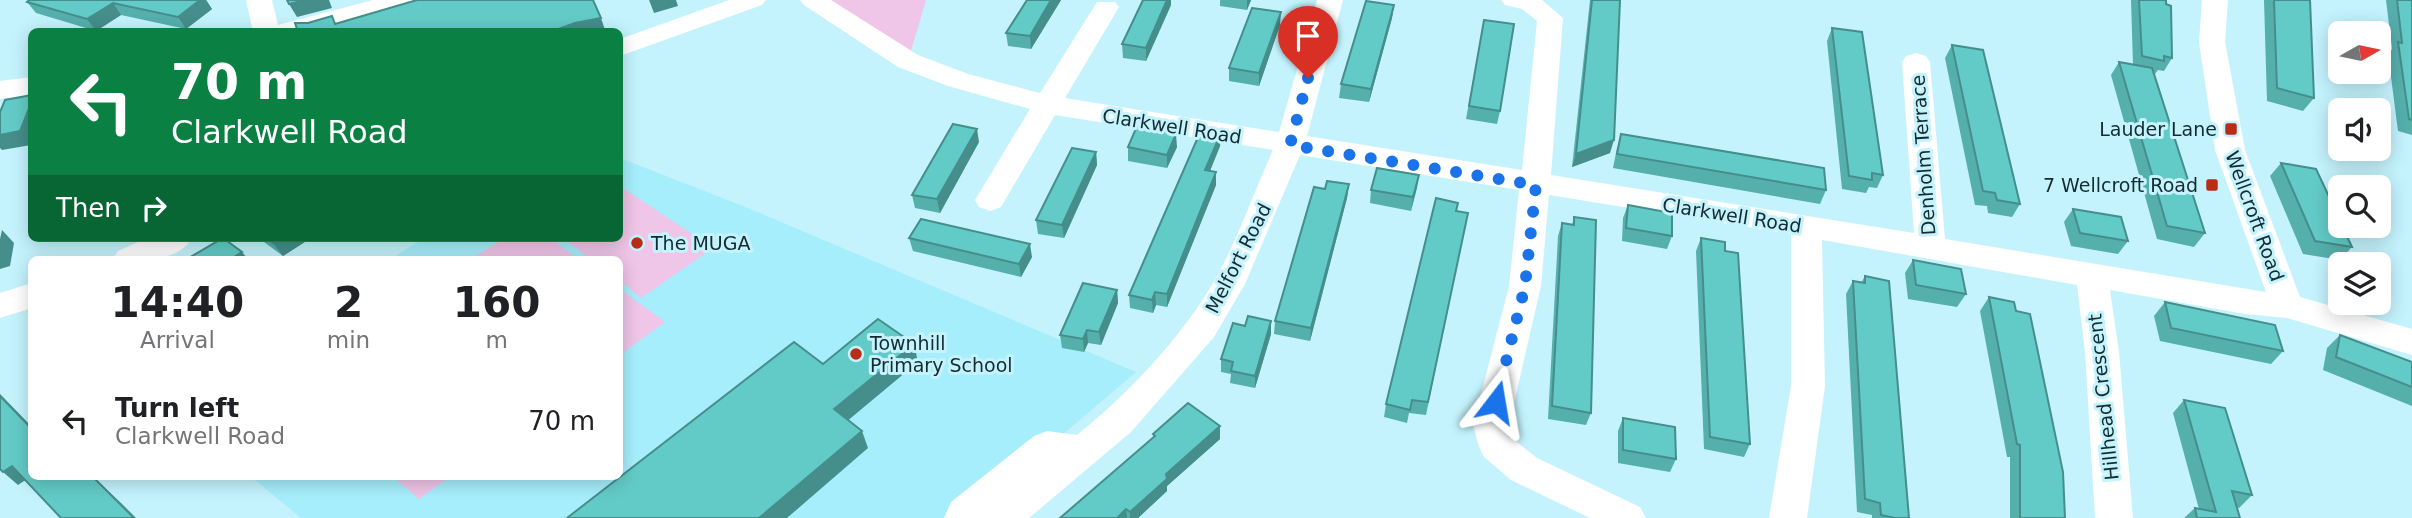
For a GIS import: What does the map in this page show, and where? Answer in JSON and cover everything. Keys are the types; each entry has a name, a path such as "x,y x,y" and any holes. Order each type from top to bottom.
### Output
{"street":[{"path":"259,0 265,28"},
{"path":"298,28 403,0"},
{"path":"623,47 753,0"},
{"name":"Clarkwell Road","path":"813,0 908,61 958,80 1049,105 1536,185 1806,226 2245,302 2287,306 2412,342"},
{"name":"Melfort Road","path":"1002,518 1119,422 1202,328 1229,284 1290,145 1330,0"},
{"path":"1514,0 1530,2 1550,18 1525,286 1491,425 1497,447 1524,469 1627,518"},
{"name":"Wellcroft Road","path":"2216,0 2212,42 2230,150 2287,306"},
{"path":"990,200 1106,7"},
{"name":"Denholm Terrace","path":"1916,62 1930,247"},
{"path":"0,90 28,86"},
{"path":"1788,518 1808,386 1806,226"},
{"path":"136,256 167,242"},
{"name":"Hillhead Crescent","path":"2092,275 2102,352 2114,518"},
{"path":"0,306 28,296"},
{"path":"963,518 964,513 1047,446 1083,451"}],"shaded area":[{"path":"813,0 926,0 908,61"},
{"name":"Townhill Primary School","path":"623,159 748,208 1136,372 965,518 301,518 255,480 623,480 623,256 395,256 418,242 623,242"},
{"name":"The MUGA","path":"623,188 713,248 641,298 623,283 623,256 586,256 568,242 623,242"},
{"path":"498,242 555,242 574,256 476,256"},
{"path":"623,291 665,322 623,353"},
{"path":"397,480 445,480 419,499"}],"building":[{"path":"200,0 178,17 113,3 87,19 27,2"},
{"path":"287,0 306,0 289,4"},
{"path":"417,0 593,0 601,18 561,28 297,28 295,23 308,23 332,16 335,24"},
{"path":"1027,0 1051,0 1030,36 1006,33"},
{"path":"1143,0 1167,0 1146,48 1122,44"},
{"path":"1592,0 1620,0 1614,140 1576,154"},
{"path":"2139,0 2166,0 2166,4 2171,6 2172,58 2164,56 2164,61 2142,56"},
{"path":"2274,0 2310,0 2314,98 2277,88"},
{"path":"2397,0 2412,0 2412,120 2409,119 2398,42 2402,43"},
{"path":"1366,1 1394,5 1371,89 1341,84"},
{"path":"1252,8 1281,12 1259,73 1229,68"},
{"path":"1484,20 1514,24 1500,111 1469,106"},
{"path":"1832,28 1862,32 1883,175 1872,173 1872,180 1849,176"},
{"path":"1952,45 1983,50 2020,204 1997,200 1995,193 1983,191"},
{"path":"2119,62 2152,68 2205,233 2167,226"},
{"path":"28,96 28,111 20,131 0,135 0,112 5,100"},
{"path":"953,124 977,129 937,199 912,195"},
{"path":"1137,126 1176,134 1167,155 1128,147"},
{"path":"1202,128 1221,133 1205,170 1216,172 1167,294 1155,292 1152,300 1129,295"},
{"path":"1621,134 1824,168 1826,190 1617,154"},
{"path":"1072,148 1096,152 1062,225 1036,220"},
{"path":"2281,163 2316,169 2328,194 2328,238 2348,238 2352,247 2315,241"},
{"path":"1377,168 1419,175 1413,197 1371,190"},
{"path":"1327,181 1349,184 1311,328 1275,321 1314,187 1325,189"},
{"path":"1436,198 1458,203 1456,211 1468,213 1428,402 1412,400 1410,410 1386,404"},
{"path":"1628,205 1672,213 1672,236 1626,228"},
{"path":"2073,209 2121,217 2128,241 2080,233"},
{"path":"1574,217 1596,220 1591,413 1552,406 1562,223 1574,225"},
{"path":"921,219 1030,244 1019,264 909,238"},
{"path":"1701,238 1725,242 1725,251 1738,253 1750,444 1710,437"},
{"path":"216,242 228,242 242,252 236,256 192,256"},
{"path":"1913,260 1961,269 1966,294 1916,285"},
{"path":"1865,276 1889,281 1909,518 1881,515 1880,503 1865,499 1853,281 1865,283"},
{"path":"1083,283 1117,290 1099,332 1087,330 1083,339 1060,335"},
{"path":"1989,297 2014,302 2016,311 2030,314 2063,472 2065,518 2020,518 2020,445 2017,444"},
{"path":"2165,302 2275,325 2283,351 2171,328"},
{"path":"1248,316 1271,321 1255,376 1231,371 1233,362 1221,359 1233,323 1245,326"},
{"path":"878,319 914,344 834,409 862,431 759,518 567,518 616,480 623,480 623,475 794,342 823,364"},
{"path":"2340,335 2412,362 2412,387 2336,357"},
{"path":"0,396 28,425 28,480 96,480 134,518 61,518 12,466 3,472 0,469"},
{"path":"2184,400 2225,408 2252,495 2232,491 2240,518 2197,518 2195,508 2216,512"},
{"path":"1188,403 1220,426 1166,474 1167,479 1130,512 1126,509 1117,518 1060,518 1155,436 1153,434"},
{"path":"1623,418 1675,427 1676,459 1623,450"}],"place":[{"name":"Lauder Lane","path":"2231,129"},
{"name":"7 Wellcroft Road","path":"2212,185"},
{"name":"The MUGA","path":"637,243"},
{"name":"Townhill Primary School","path":"856,354"}],"route":[{"path":"1308,78 1290,145 1536,185 1525,286 1496,402"}]}
